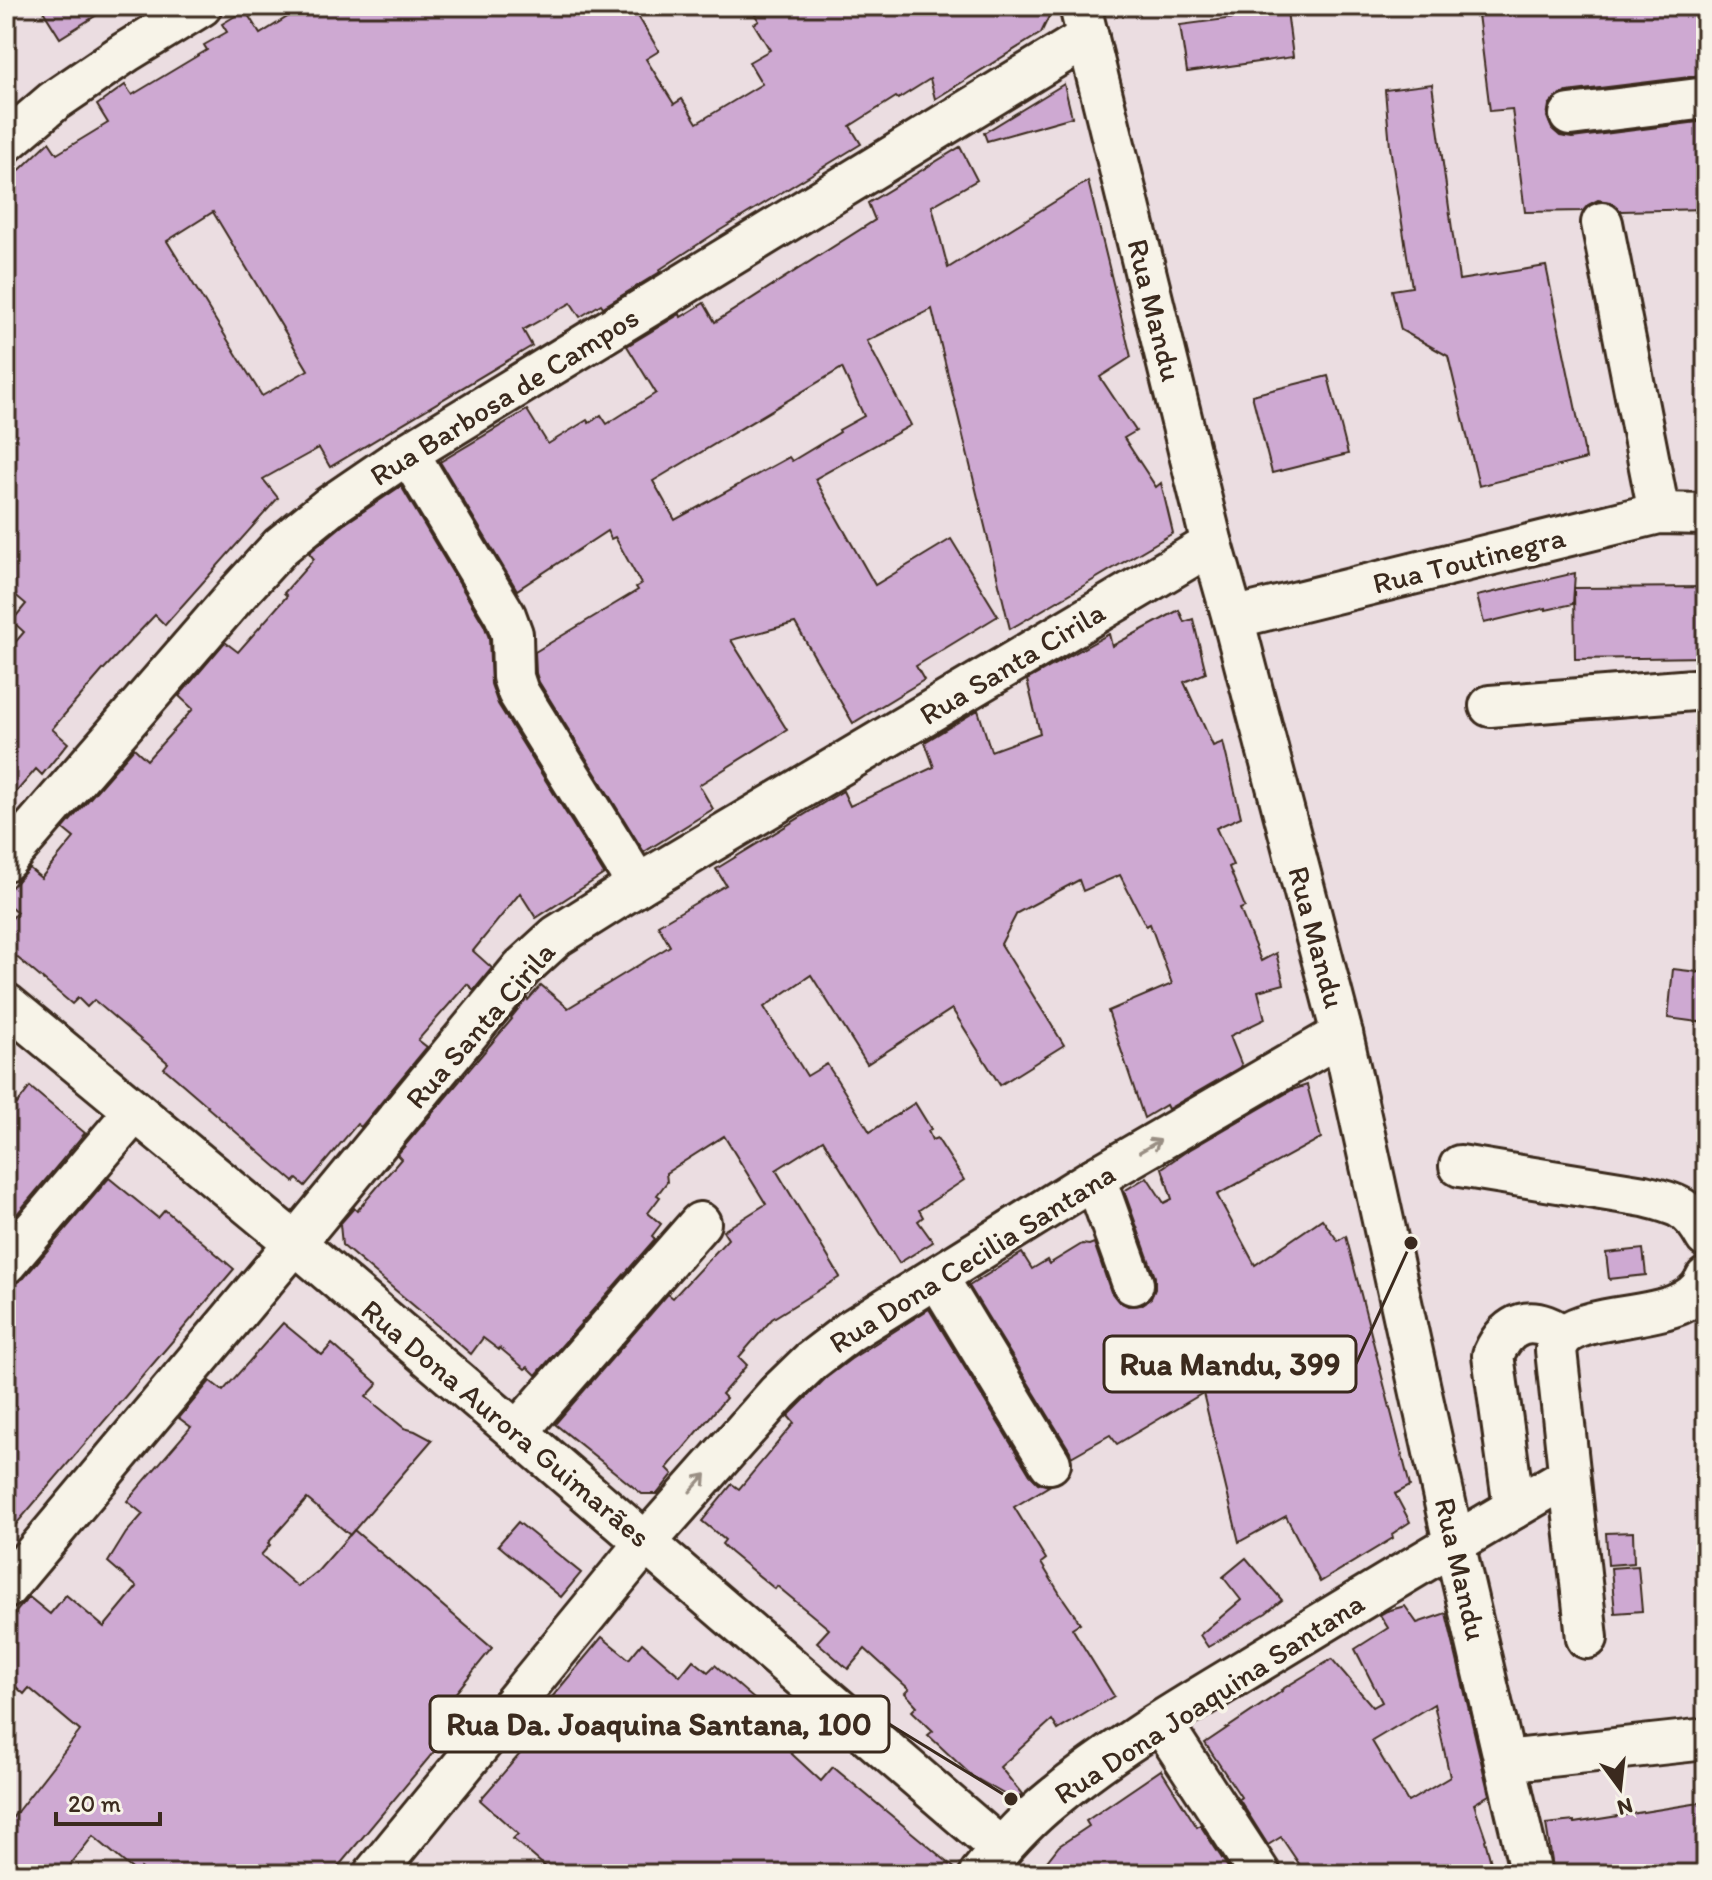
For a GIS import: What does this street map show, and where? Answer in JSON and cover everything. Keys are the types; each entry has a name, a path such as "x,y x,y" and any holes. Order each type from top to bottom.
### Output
{"street":[{"path":"6,142 66,93 201,6"},
{"name":"Rua Barbosa de Campos","path":"6,860 237,594 281,546 329,507 1084,14"},
{"name":"Rua Mandu","path":"1084,14 1212,544 1342,1034 1454,1543 1531,1874"},
{"path":"1570,115 1706,98"},
{"path":"1602,223 1659,513"},
{"path":"408,453 505,615 512,634 513,677 518,692 638,885"},
{"name":"Rua Toutinegra","path":"1233,618 1659,513 1706,514"},
{"name":"Rua Santa Cirila","path":"6,1588 522,968 557,936 1212,544"},
{"path":"1490,706 1706,689"},
{"name":"Rua Dona Aurora Guimarães","path":"6,1004 295,1243 646,1542 990,1861"},
{"name":"Rua Dona Cecilia Santana","path":"374,1874 646,1542 778,1393 811,1361 850,1331 1095,1178 1342,1034"},
{"path":"6,1263 135,1111"},
{"path":"1460,1166 1670,1203 1693,1216 1706,1237"},
{"path":"1095,1178 1133,1284"},
{"path":"517,1432 700,1223"},
{"path":"937,1277 1050,1463"},
{"path":"1587,1638 1556,1350 1563,1336 1579,1327 1670,1306 1691,1298 1706,1278"},
{"path":"1514,1508 1493,1355 1500,1339 1514,1327 1532,1322 1550,1327 1563,1336"},
{"name":"Rua Dona Joaquina Santana","path":"990,1861 1048,1801 1161,1722 1569,1476"},
{"path":"1161,1722 1260,1874"},
{"path":"1505,1761 1706,1739"}],"building":[{"path":"40,6 111,6 60,38"},
{"path":"305,6 632,6 659,51 646,59 674,104 682,99 697,123 762,84 749,62 770,50 754,24 759,21 749,6 1054,6 1041,33 935,99 930,79 898,99 896,97 850,126 861,144 714,234 603,307 601,304 580,317 571,303 523,330 532,346 330,467 319,448 263,479 278,498 165,625 155,615 103,670 52,729 68,743 42,775 36,769 6,804 6,653 24,632 12,621 26,604 6,587 6,183 49,142 57,154 108,123 97,105 125,85 132,95 207,50 204,45 227,32 222,24 245,10 260,34","holes":["213,212 308,370 262,396 167,241"]},
{"path":"1477,6 1706,6 1706,31 1701,31 1706,75 1567,92 1549,105 1547,117 1552,129 1560,136 1572,138 1706,121 1706,209 1621,211 1610,202 1598,200 1583,211 1525,212 1512,109 1490,111"},
{"path":"1287,11 1293,57 1187,72 1180,25"},
{"path":"1064,84 1072,117 987,141 984,133"},
{"path":"1432,84 1459,280 1546,266 1586,459 1479,486 1448,356 1401,330 1392,290 1412,287 1390,147 1385,90"},
{"path":"960,147 977,180 932,206 948,268 1088,181 1131,357 1100,377 1136,431 1124,438 1156,487 1161,483 1173,533 1010,629 932,309 867,341 911,425 815,479 875,585 951,539 998,616 916,666 924,680 853,723 795,623 731,640 787,730 699,785 713,809 644,852 539,682 535,652 638,590 636,587 641,584 615,537 611,539 607,531 517,590 440,462 527,410 548,444 601,415 607,424 656,393 627,346 704,303 715,322 875,220 868,203","holes":["842,368 864,416 792,461 789,457 675,520 653,481"]},
{"path":"1328,376 1348,454 1272,473 1252,395"},
{"path":"401,486 484,625 489,638 491,684 498,704 604,874 536,918 520,893 473,951 492,968 474,990 467,984 418,1040 427,1047 361,1127 357,1124 305,1186 297,1179 294,1182 207,1107 164,1068 168,1063 94,1000 87,1007 78,998 72,1004 6,948 6,926 17,912 6,903 6,893 29,868 41,878 74,838 63,829 134,748 147,760 193,709 179,696 225,642 238,652 287,596 284,593 314,559 309,553 343,525"},
{"path":"1575,573 1573,604 1484,623 1477,596"},
{"path":"1706,587 1706,657 1575,659 1574,588"},
{"path":"1179,610 1184,622 1193,619 1206,673 1184,682 1213,746 1223,742 1241,817 1216,828 1233,865 1229,867 1245,907 1240,909 1261,961 1276,953 1284,984 1258,991 1265,1019 1230,1036 1242,1066 1168,1109 1166,1105 1144,1118 1108,1011 1172,984 1150,924 1146,926 1120,875 1083,891 1079,880 1017,913 1001,944 1064,1045 1000,1085 952,1009 867,1064 811,975 764,1007 807,1076 827,1064 870,1132 915,1103 931,1129 928,1131 932,1140 937,1138 964,1180 919,1210 923,1217 918,1221 933,1242 899,1263 823,1140 776,1170 840,1277 772,1319 739,1357 747,1365 722,1394 726,1398 667,1468 673,1474 657,1494 642,1494 555,1424 668,1294 673,1298 728,1239 723,1231 766,1204 724,1136 666,1173 667,1182 648,1213 661,1224 652,1236 655,1239 536,1375 483,1338 471,1354 342,1245 340,1224 354,1208 357,1211 401,1159 397,1155 541,985 568,1008 670,946 658,925 726,885 716,869 843,791 850,806 934,767 925,742 978,710 991,751 1040,733 1027,680 1109,634 1112,646"},
{"path":"1673,969 1706,973 1706,1023 1668,1018"},
{"path":"1307,1085 1321,1138 1217,1195 1255,1265 1322,1219 1338,1241 1346,1236 1410,1486 1395,1494 1410,1522 1392,1534 1393,1538 1320,1582 1286,1516 1239,1542 1203,1393 1117,1444 1110,1435 1071,1457 969,1286 1022,1253 1032,1269 1047,1260 1049,1264 1082,1244 1094,1243 1111,1292 1118,1301 1128,1306 1141,1305 1151,1298 1155,1277 1124,1191 1147,1177 1164,1203 1172,1199 1162,1168 1292,1090"},
{"path":"30,1087 85,1133 6,1227 6,1095 17,1104"},
{"path":"109,1178 158,1218 165,1210 234,1269 6,1536 6,1285 24,1278"},
{"path":"1643,1249 1646,1275 1609,1279 1606,1253"},
{"path":"929,1309 1030,1475 1038,1483 1049,1486 1014,1507 1046,1559 1041,1563 1080,1623 1072,1628 1114,1696 1058,1730 1052,1720 1000,1767 1022,1794 1016,1801 972,1776 928,1735 933,1731 912,1711 917,1706 905,1693 909,1689 865,1649 848,1669 817,1642 829,1629 730,1552 722,1544 725,1540 702,1521 732,1484 739,1489 794,1423 788,1416 826,1378"},
{"path":"283,1323 322,1355 332,1344 378,1384 366,1397 404,1428 432,1440 354,1530 492,1648 442,1710 457,1724 332,1874 148,1874 141,1868 138,1874 93,1836 63,1874 31,1874 6,1854 6,1826 80,1731 29,1688 24,1694 6,1678 6,1623 29,1597 50,1614 66,1595 104,1627 137,1587 108,1562 126,1533 143,1514 127,1501 191,1427 179,1418 210,1381 223,1391","holes":["307,1499 350,1535 317,1572 298,1587 261,1555"]},
{"path":"518,1522 581,1573 561,1597 498,1545"},
{"path":"1633,1532 1634,1563 1608,1565 1606,1533"},
{"path":"1246,1558 1282,1600 1208,1647 1200,1635 1241,1600 1223,1577"},
{"path":"1638,1566 1642,1611 1615,1613 1611,1568"},
{"path":"1405,1606 1417,1623 1446,1613 1489,1795 1474,1804 1494,1874 1306,1874 1281,1837 1268,1845 1205,1743 1332,1659 1373,1707 1382,1702 1355,1649 1388,1628 1380,1615","holes":["1434,1704 1450,1777 1408,1802 1372,1741"]},
{"path":"602,1637 629,1659 642,1643 680,1676 693,1660 708,1672 715,1665 792,1732 781,1744 821,1781 833,1767 958,1874 554,1874 513,1839 518,1834 480,1800 539,1732 518,1738"},
{"path":"1161,1770 1197,1827 1200,1825 1229,1869 1222,1874 1037,1874 1059,1846 1089,1826 1086,1821"},
{"path":"1706,1802 1706,1874 1554,1874 1546,1824 1574,1823"}],"place":[{"name":"Rua Mandu, 399","path":"1411,1243"},
{"name":"Rua Da. Joaquina Santana, 100","path":"1011,1799"}]}
